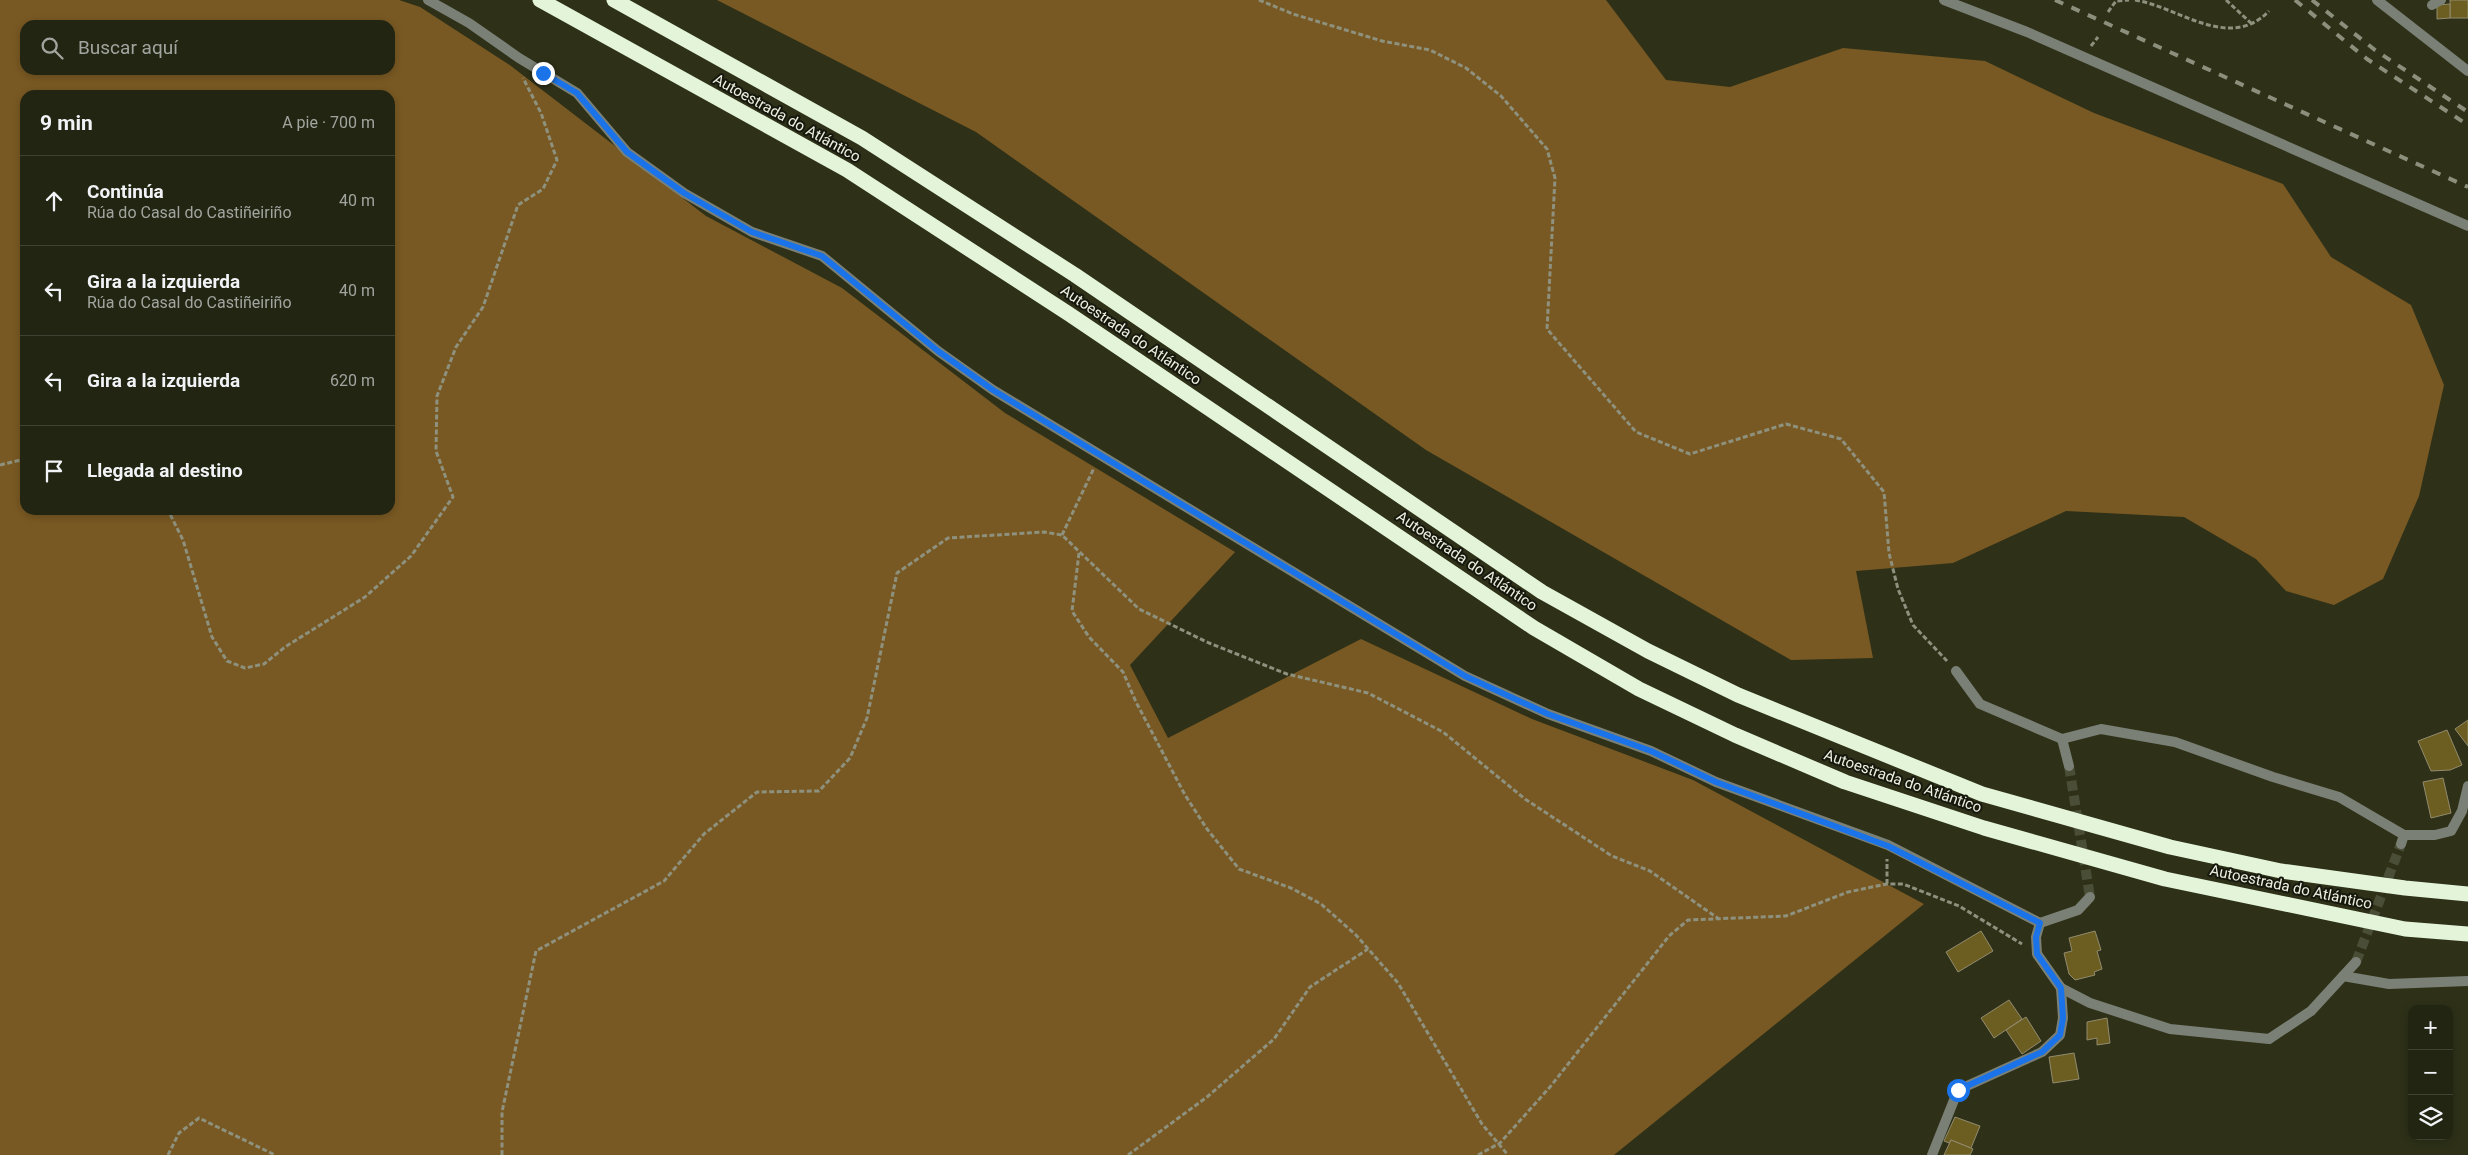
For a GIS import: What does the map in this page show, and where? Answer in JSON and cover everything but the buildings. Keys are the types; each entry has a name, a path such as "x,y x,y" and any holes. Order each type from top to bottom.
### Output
{"highway":[{"name":"Autoestrada do Atlántico","path":"540,0 847,170 1069,314 1534,628 1639,689 1735,735 1845,782 1984,828 2165,879 2405,929 2468,934"},
{"name":"Autoestrada do Atlántico","path":"614,0 862,138 1076,275 1542,592 1648,651 1738,695 1982,794 2170,847 2281,870 2405,888 2468,894"}],"street":[{"path":"428,0 469,23 519,58 577,93 627,152 684,193 752,232 822,256 938,351 993,390 1465,676 1548,714 1651,751 1716,782 1888,846 2040,923 2078,910 2090,897"},
{"path":"1944,0 2027,32 2468,226"},
{"path":"2377,0 2468,71"},
{"path":"1956,671 1980,704 2062,739 2101,729 2175,742 2273,777 2339,797 2402,839 2451,831 2462,811 2468,786"},
{"path":"2062,739 2069,766"},
{"path":"2040,923 2036,937 2037,954 2061,988 2090,1003 2170,1029 2270,1039 2311,1011 2356,962"},
{"path":"2343,976 2389,984 2468,981"},
{"path":"1932,1155 1958,1090 2042,1052 2060,1035 2063,1018 2061,988"}],"path":[{"path":"1259,0 1293,14 1382,42 1430,50 1466,68 1501,96 1548,149 1555,178 1548,329 1636,432 1690,454 1786,424 1841,439 1884,492 1889,553 1898,589 1913,625 1956,671"},
{"path":"2108,12 2116,1 2129,0"},
{"path":"2135,0 2152,3 2191,20 2223,29 2252,24 2269,11"},
{"path":"2226,0 2252,24"},
{"path":"171,515 184,540 212,637 227,661 246,668 264,664 286,647 365,597 411,556 453,497 436,451 437,396 456,347 483,307 518,205 543,189 557,160 541,113 522,76 519,58"},
{"path":"1062,535 1100,456"},
{"path":"0,465 20,460"},
{"path":"502,1155 502,1112 536,951 664,881 704,834 757,792 819,790 850,758 868,718 897,573 948,538 1044,532 1062,535 1139,609 1191,635 1287,674 1368,693 1443,732 1525,799 1612,856 1650,870 1719,919"},
{"path":"1080,553 1072,611 1089,637 1123,672 1136,702 1184,795 1207,829 1239,869 1291,888 1321,904 1368,949 1398,983 1482,1124 1500,1143 1508,1155"},
{"path":"1887,884 1888,846"},
{"path":"1478,1155 1500,1143 1550,1087 1669,936 1688,920 1786,916 1848,892 1887,884 1903,884 1959,906 1990,923 2037,954"},
{"path":"1128,1155 1207,1097 1274,1039 1310,987 1368,949"},
{"path":"168,1155 179,1133 199,1118 276,1155"}],"shaded area":[{"path":"0,0 399,0 420,7 511,66 706,216 842,288 1005,413 1235,552 1130,665 1168,738 1361,639 1532,719 1693,780 1924,904 1614,1155 0,1155"},
{"path":"717,0 1606,0 1666,80 1730,87 1843,48 1985,61 2094,113 2283,184 2331,257 2411,305 2444,385 2419,496 2383,579 2334,605 2286,591 2256,559 2184,517 2066,511 1953,563 1856,571 1873,658 1791,660 1426,450 976,132"}],"tunnel":[{"path":"2069,766 2090,897"},
{"path":"2356,962 2401,844"}],"railway":[{"path":"2055,0 2468,187"},
{"path":"2295,0 2367,59 2468,125"},
{"path":"2312,0 2375,50 2468,112"}],"route":[{"path":"543,73 577,93 627,152 684,193 752,232 822,256 838,267 938,351 993,390 1465,676 1548,714 1651,751 1716,782 1888,846 2040,923 2036,937 2037,954 2061,988 2063,1018 2060,1035 2042,1052 1958,1090"}]}
